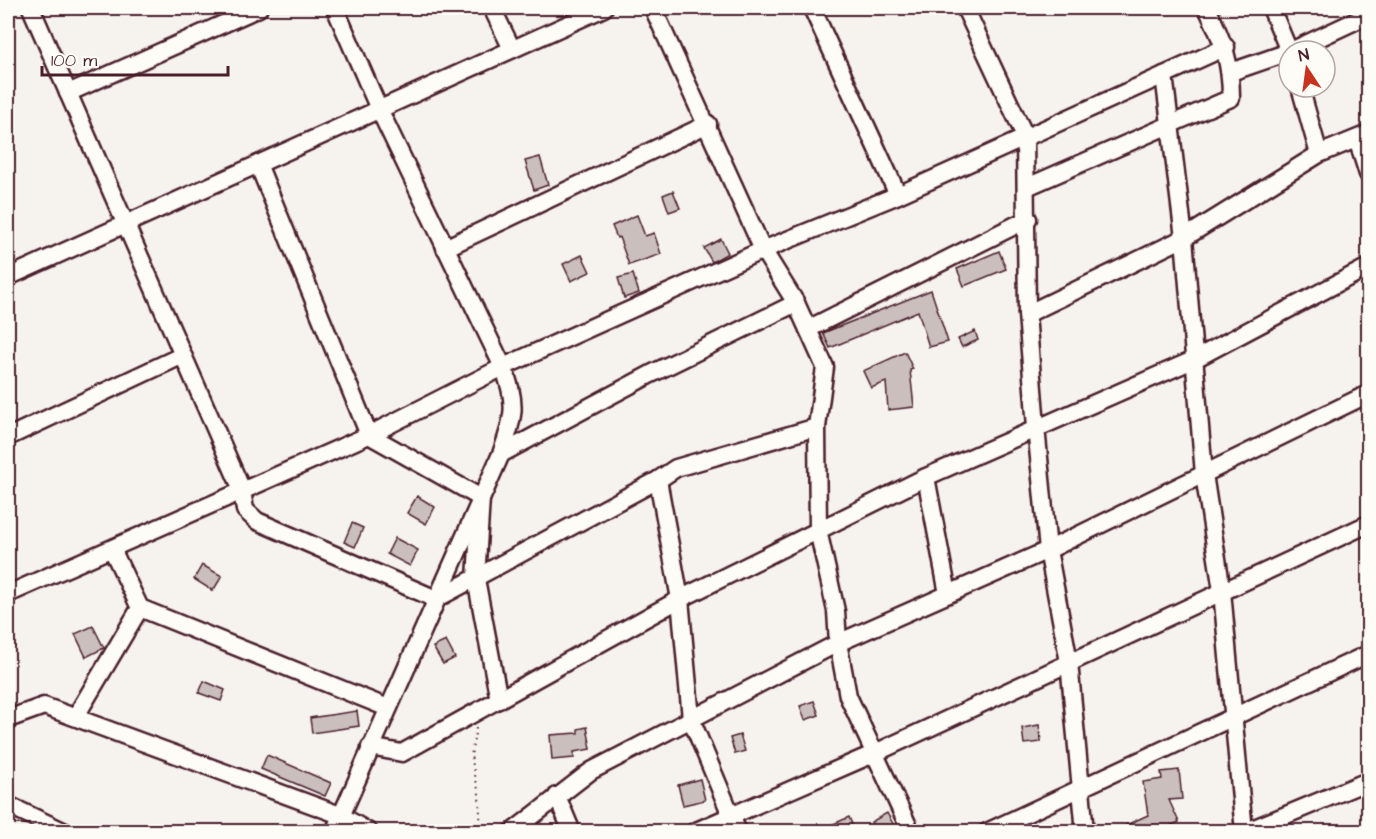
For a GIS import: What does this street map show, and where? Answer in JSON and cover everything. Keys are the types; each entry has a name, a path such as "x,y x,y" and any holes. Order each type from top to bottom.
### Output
{"street":[{"path":"31,8 181,356 242,490 245,510 257,521 436,599"},
{"path":"68,93 259,8"},
{"path":"334,831 501,454 514,416 512,389 503,367 379,109 335,8"},
{"path":"492,8 512,49"},
{"path":"8,277 604,8"},
{"path":"653,8 708,124 763,250 796,303 825,367 817,428 818,530 836,611 838,643 848,696 873,754 911,831"},
{"path":"812,8 898,195"},
{"path":"965,8 1025,136 1028,219 1027,314 1036,427 1048,550 1069,662 1085,831"},
{"path":"1027,187 1231,98 1231,72 1226,47 1207,8"},
{"path":"1271,8 1285,39"},
{"path":"1316,39 1368,15"},
{"path":"8,594 369,435 503,367 763,250 898,195 1226,47"},
{"path":"1231,72 1277,56"},
{"path":"1164,75 1184,238 1204,474 1222,591 1244,831 1368,781"},
{"path":"1303,99 1319,154"},
{"path":"445,248 708,124"},
{"path":"1027,314 1184,238 1319,154 1363,136 1368,174"},
{"path":"258,164 369,435 481,498"},
{"path":"808,329 1028,219"},
{"path":"370,747 402,753 680,599 926,477 1193,360 1368,267"},
{"path":"501,454 651,374 796,303"},
{"path":"8,437 181,356"},
{"path":"512,831 591,771 838,643 1048,550 1368,394"},
{"path":"436,599 658,480 676,468 817,428"},
{"path":"926,477 948,594"},
{"path":"658,480 680,599 691,719 735,824"},
{"path":"481,498 476,579 499,700"},
{"path":"694,831 735,824 873,754 1368,524"},
{"path":"112,549 140,608 388,708"},
{"path":"76,716 140,608"},
{"path":"987,831 1368,654"},
{"path":"8,719 44,706 340,815 369,831"},
{"path":"557,796 572,831"},
{"path":"8,806 55,829"}],"path":[{"path":"480,710 471,756 479,794 481,831"}],"building":[{"path":"540,157 548,185 534,190 525,161"},
{"path":"673,191 680,208 669,212 663,195"},
{"path":"637,215 645,236 654,233 661,254 629,265 619,237 617,238 612,226"},
{"path":"721,239 728,253 712,262 704,248"},
{"path":"999,251 1006,269 964,286 957,269"},
{"path":"582,255 590,272 571,281 563,264"},
{"path":"633,274 639,293 624,298 618,278"},
{"path":"931,290 948,342 929,347 918,311 830,348 823,333"},
{"path":"975,331 978,340 962,347 958,339"},
{"path":"905,352 913,369 910,370 914,407 888,410 886,382 871,388 863,371"},
{"path":"417,496 435,507 426,524 407,513"},
{"path":"352,523 363,528 355,547 344,542"},
{"path":"395,538 418,550 410,566 387,554"},
{"path":"202,565 222,576 213,591 194,579"},
{"path":"93,626 104,648 86,657 75,634"},
{"path":"446,641 455,658 443,664 433,647"},
{"path":"204,681 225,690 221,701 199,693"},
{"path":"814,701 819,715 805,720 800,706"},
{"path":"357,711 359,726 312,733 310,718"},
{"path":"1039,725 1041,742 1024,744 1022,728"},
{"path":"587,727 591,749 574,752 574,758 552,760 550,735 578,733 578,729"},
{"path":"740,735 745,751 735,754 730,738"},
{"path":"267,755 331,783 325,796 261,769"},
{"path":"1179,770 1182,799 1169,800 1179,822 1158,831 1113,831 1148,815 1143,782 1162,779 1161,772"},
{"path":"700,779 705,800 683,805 678,785"},
{"path":"887,813 897,831 876,831 871,822"},
{"path":"849,817 854,829 818,831"}]}
